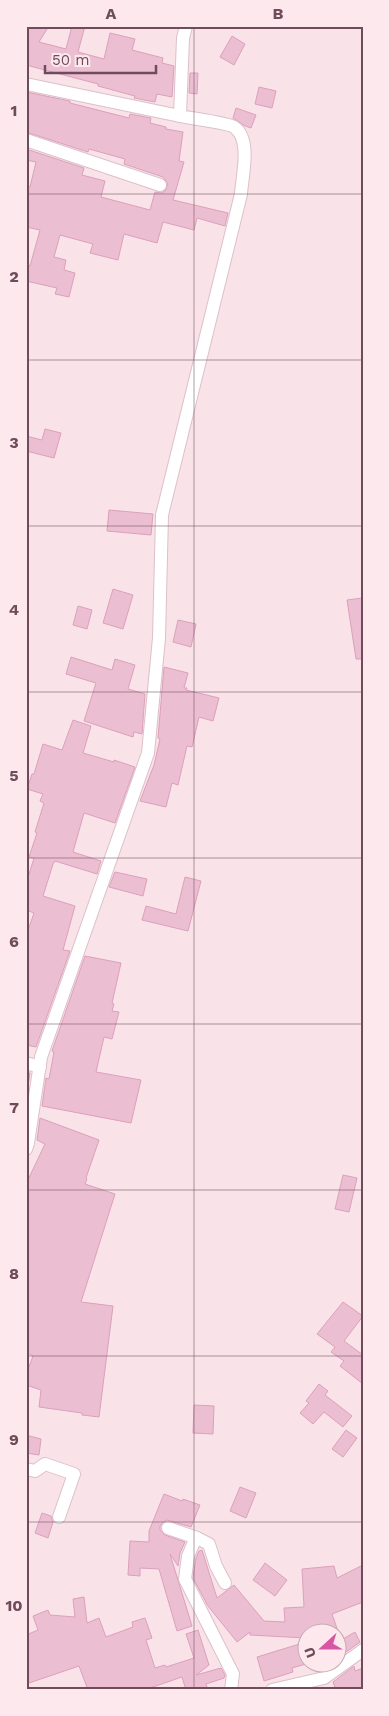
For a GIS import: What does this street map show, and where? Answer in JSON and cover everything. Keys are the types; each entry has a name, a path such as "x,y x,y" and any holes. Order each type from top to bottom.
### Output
{"street":[{"path":"180,116 183,38 186,26"},
{"path":"26,84 234,126 243,136 245,148 240,194 162,515 159,638 148,753 41,1057 26,1149"},
{"path":"26,140 160,186"},
{"path":"26,1063 40,1067"},
{"path":"26,1469 35,1471 45,1464 74,1474 59,1517"},
{"path":"168,1528 209,1544 216,1566 225,1583"},
{"path":"197,1538 188,1556 185,1579 233,1674 231,1690"},
{"path":"272,1690 326,1684 363,1650"}],"building":[{"path":"26,26 49,26 39,42 66,49 72,26 85,26 78,52 104,59 110,33 135,39 132,50 163,58 162,63 174,66 172,97 157,94 155,102 134,98 135,96 98,86 98,84 26,65"},
{"path":"232,36 245,44 234,65 220,57"},
{"path":"190,73 198,73 197,94 189,93"},
{"path":"259,87 276,91 272,108 255,104"},
{"path":"26,92 70,101 70,103 129,118 130,114 151,118 150,123 166,127 166,129 183,132 179,161 184,162 173,200 228,213 225,226 197,218 194,230 163,222 157,243 124,234 118,260 90,253 93,244 60,235 54,257 66,260 64,270 75,273 69,297 55,294 57,288 26,281 26,265 30,266 40,230 26,227 26,186 30,187 36,162 26,160 26,149 84,168 82,175 105,181 101,197 150,210 155,192 161,193 165,191 168,184 163,177 124,164 125,159 89,149 88,152 26,132"},
{"path":"236,108 256,115 251,128 233,118"},
{"path":"45,429 61,433 54,458 26,451 26,436 42,440"},
{"path":"109,510 153,514 151,535 107,531"},
{"path":"113,589 133,595 123,629 103,623"},
{"path":"362,598 363,659 356,659 347,600"},
{"path":"78,606 92,610 87,629 73,625"},
{"path":"178,620 196,624 191,647 173,642"},
{"path":"71,657 112,670 115,659 135,665 128,689 145,694 142,734 134,732 133,737 84,721 96,683 66,674"},
{"path":"164,667 188,673 184,688 187,688 186,690 219,698 213,721 199,717 192,747 187,746 178,785 172,783 166,807 140,801 154,765 160,739 158,738"},
{"path":"73,720 91,726 83,753 135,767 115,823 84,813 73,852 101,861 97,874 55,861 53,864 43,896 75,906 63,950 70,951 36,1047 26,1045 26,936 34,913 26,910 26,884 34,858 29,857 44,803 40,801 43,794 27,789 32,774 34,774 43,744 62,750"},
{"path":"115,872 147,879 143,896 109,887"},
{"path":"185,877 201,881 188,931 142,920 146,906 176,914"},
{"path":"85,956 121,963 112,1003 114,1004 112,1011 119,1012 112,1039 104,1037 96,1072 141,1080 131,1123 42,1106 46,1078 49,1079 54,1052 52,1051"},
{"path":"26,1072 30,1073 26,1100"},
{"path":"40,1118 99,1140 85,1184 115,1194 81,1302 113,1306 99,1417 39,1407 41,1390 26,1385 26,1375 33,1356 26,1352 26,1184 45,1144 37,1140"},
{"path":"343,1175 357,1178 349,1212 335,1209"},
{"path":"343,1302 363,1316 344,1341 363,1355 363,1384 340,1366 344,1361 331,1352 335,1347 317,1334"},
{"path":"319,1384 328,1391 325,1395 352,1416 343,1427 324,1412 313,1424 300,1413 309,1403 306,1401"},
{"path":"194,1405 214,1406 213,1434 193,1433"},
{"path":"346,1430 357,1438 343,1457 332,1449"},
{"path":"26,1435 41,1439 39,1455 26,1453"},
{"path":"240,1487 256,1493 246,1518 230,1511"},
{"path":"164,1494 200,1505 191,1527 167,1520 160,1526 160,1530 165,1535 185,1542 180,1553 178,1566 170,1554 192,1626 177,1631 159,1569 140,1568 140,1576 128,1575 130,1541 149,1542 149,1531"},
{"path":"42,1513 51,1516 53,1522 48,1538 35,1533"},
{"path":"202,1550 217,1598 234,1585 264,1621 285,1622 284,1608 304,1607 302,1569 334,1566 337,1578 363,1565 363,1602 332,1614 336,1624 296,1624 296,1637 250,1635 250,1632 237,1642 208,1606 193,1578 199,1551"},
{"path":"265,1563 287,1580 275,1596 253,1580"},
{"path":"84,1597 87,1623 99,1618 106,1637 133,1627 132,1622 145,1618 152,1638 146,1640 155,1668 165,1665 166,1667 194,1658 186,1634 198,1630 209,1665 196,1675 221,1668 225,1675 224,1678 206,1684 208,1690 186,1690 182,1677 144,1690 88,1690 79,1666 26,1684 26,1635 38,1630 33,1616 48,1610 50,1615 75,1617 73,1599"},
{"path":"355,1632 360,1642 346,1652 346,1637"},
{"path":"296,1645 296,1667 292,1668 293,1672 264,1681 257,1657"},
{"path":"354,1666 355,1671 363,1668 363,1690 336,1690 333,1682 346,1674"}]}
